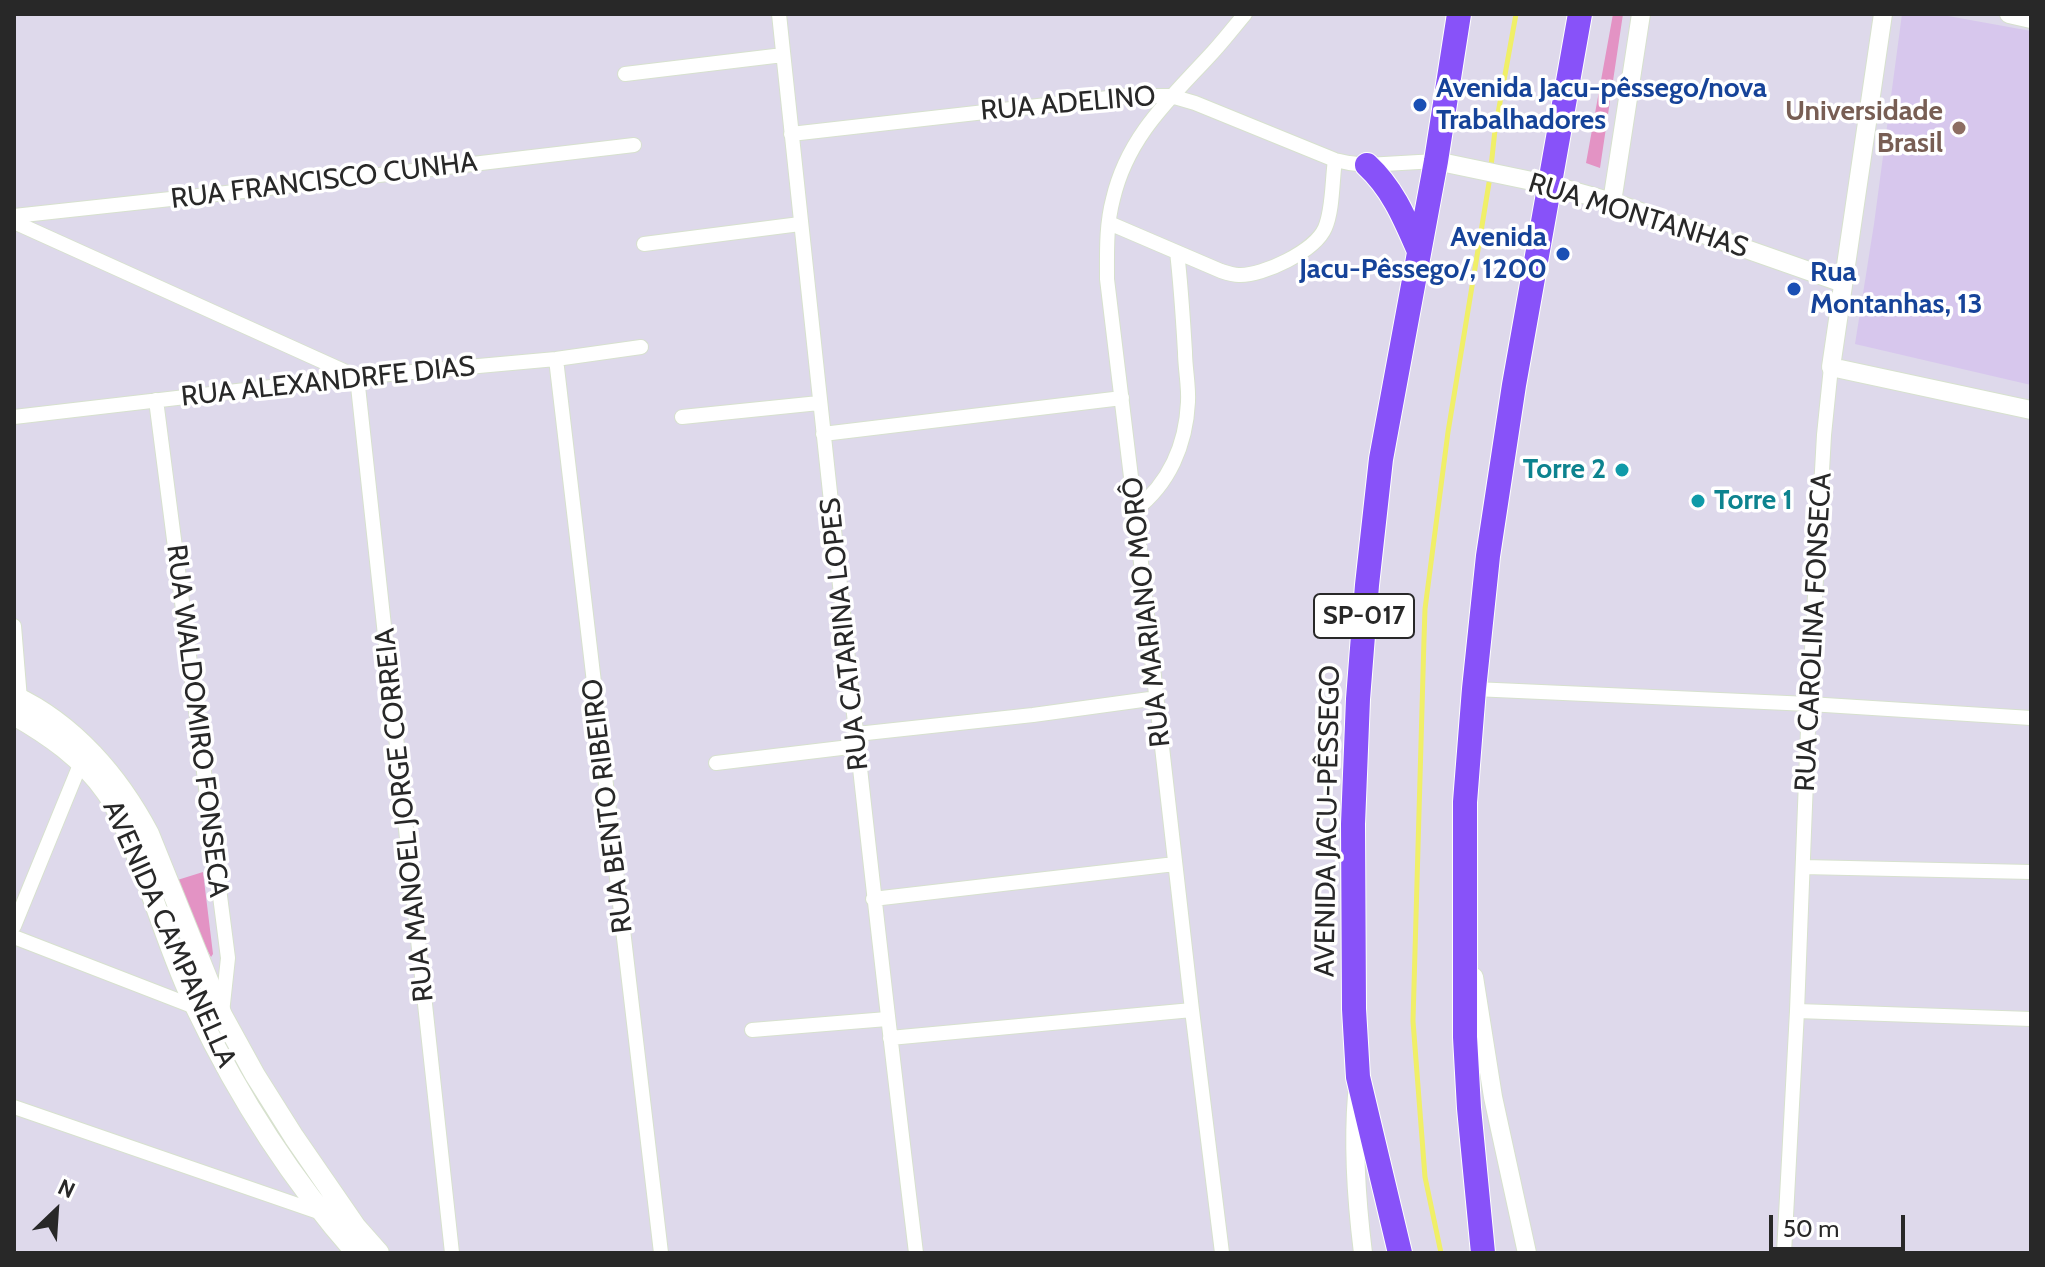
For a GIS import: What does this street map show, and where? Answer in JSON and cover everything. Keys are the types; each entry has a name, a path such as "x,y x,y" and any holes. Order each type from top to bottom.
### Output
{"highway":[{"name":"AVENIDA JACU-PÊSSEGO","path":"1358,1077 1354,1009 1353,824 1367,585 1381,459 1419,251 1443,163 1459,14"},
{"path":"1483,1253 1465,1037 1465,802 1488,556 1542,183 1580,14"},
{"path":"1367,165 1380,177 1395,199 1419,251"},
{"name":"SP-017","path":"1358,1077 1398,1245"}],"main road":[{"name":"AVENIDA CAMPANELLA","path":"16,707 57,722 84,755 124,792 136,809 222,1015 263,1088 352,1221 379,1253"},
{"name":"AVENIDA CAMPANELLA","path":"84,755 122,821 195,1008 263,1130 321,1213 356,1253"}],"street":[{"name":"RUA CATARINA LOPES","path":"779,14 873,899 916,1253"},
{"name":"RUA MARIANO MORÔ","path":"1222,1253 1107,279 1112,201 1127,157 1139,136 1171,96 1245,14"},
{"path":"1612,202 1641,14"},
{"name":"RUA CAROLINA FONSECA","path":"1784,1253 1824,435 1831,367 1883,14"},
{"path":"2009,14 2031,19"},
{"path":"625,74 783,55"},
{"name":"RUA ADELINO","path":"791,134 1126,96 1171,96 1335,160"},
{"name":"RUA FRANCISCO CUNHA","path":"14,216 634,145"},
{"path":"1109,223 1221,271 1238,276 1259,273 1284,262 1324,231 1335,160"},
{"name":"RUA MONTANHAS","path":"1335,160 1367,165 1443,163 1542,183 1612,202 1843,283"},
{"path":"14,222 357,377"},
{"path":"644,244 800,224"},
{"path":"1135,510 1159,488 1175,460 1184,431 1188,400 1177,252"},
{"name":"RUA ALEXANDRFE DIAS","path":"14,417 357,377 556,359 641,347"},
{"name":"RUA BENTO RIBEIRO","path":"556,359 661,1253"},
{"path":"1831,367 2031,410"},
{"name":"RUA MANOEL JORGE CORREIA","path":"357,377 452,1253"},
{"path":"823,434 1122,398"},
{"name":"RUA WALDOMIRO FONSECA","path":"156,400 228,958 222,1015"},
{"path":"682,417 819,403"},
{"path":"14,626 16,707"},
{"path":"1474,689 1809,704 2031,718"},
{"path":"716,763 1157,698"},
{"path":"14,926 84,755"},
{"path":"873,899 1175,864"},
{"path":"1803,867 2031,872"},
{"path":"1464,918 1493,1097 1527,1253"},
{"path":"14,937 195,1008 222,1015"},
{"path":"890,1038 1192,1010"},
{"path":"1797,1011 2031,1019"},
{"path":"752,1030 887,1019"},
{"name":"AVENIDA JACU-PÊSSEGO","path":"1358,1077 1355,1116 1363,1253"},
{"path":"14,1107 352,1221"}],"shaded area":[{"path":"1613,14 1623,14 1600,168 1586,163"},
{"name":"Universidade Brasil","path":"1902,14 1937,14 2031,31 2031,385 1855,344"},
{"path":"203,872 213,954 211,957 171,882"}],"waterway":[{"path":"1491,167 1516,14"},
{"path":"1441,1253 1425,1177 1413,1021 1425,609 1448,432 1490,177"}],"place":[{"name":"Avenida Jacu-pêssego/nova Trabalhadores","path":"1420,105"},
{"name":"Universidade Brasil","path":"1959,128"},
{"name":"Avenida Jacu-Pêssego/, 1200","path":"1563,254"},
{"name":"Rua Montanhas, 13","path":"1794,289"},
{"name":"Torre 2","path":"1622,470"},
{"name":"Torre 1","path":"1698,501"}]}
